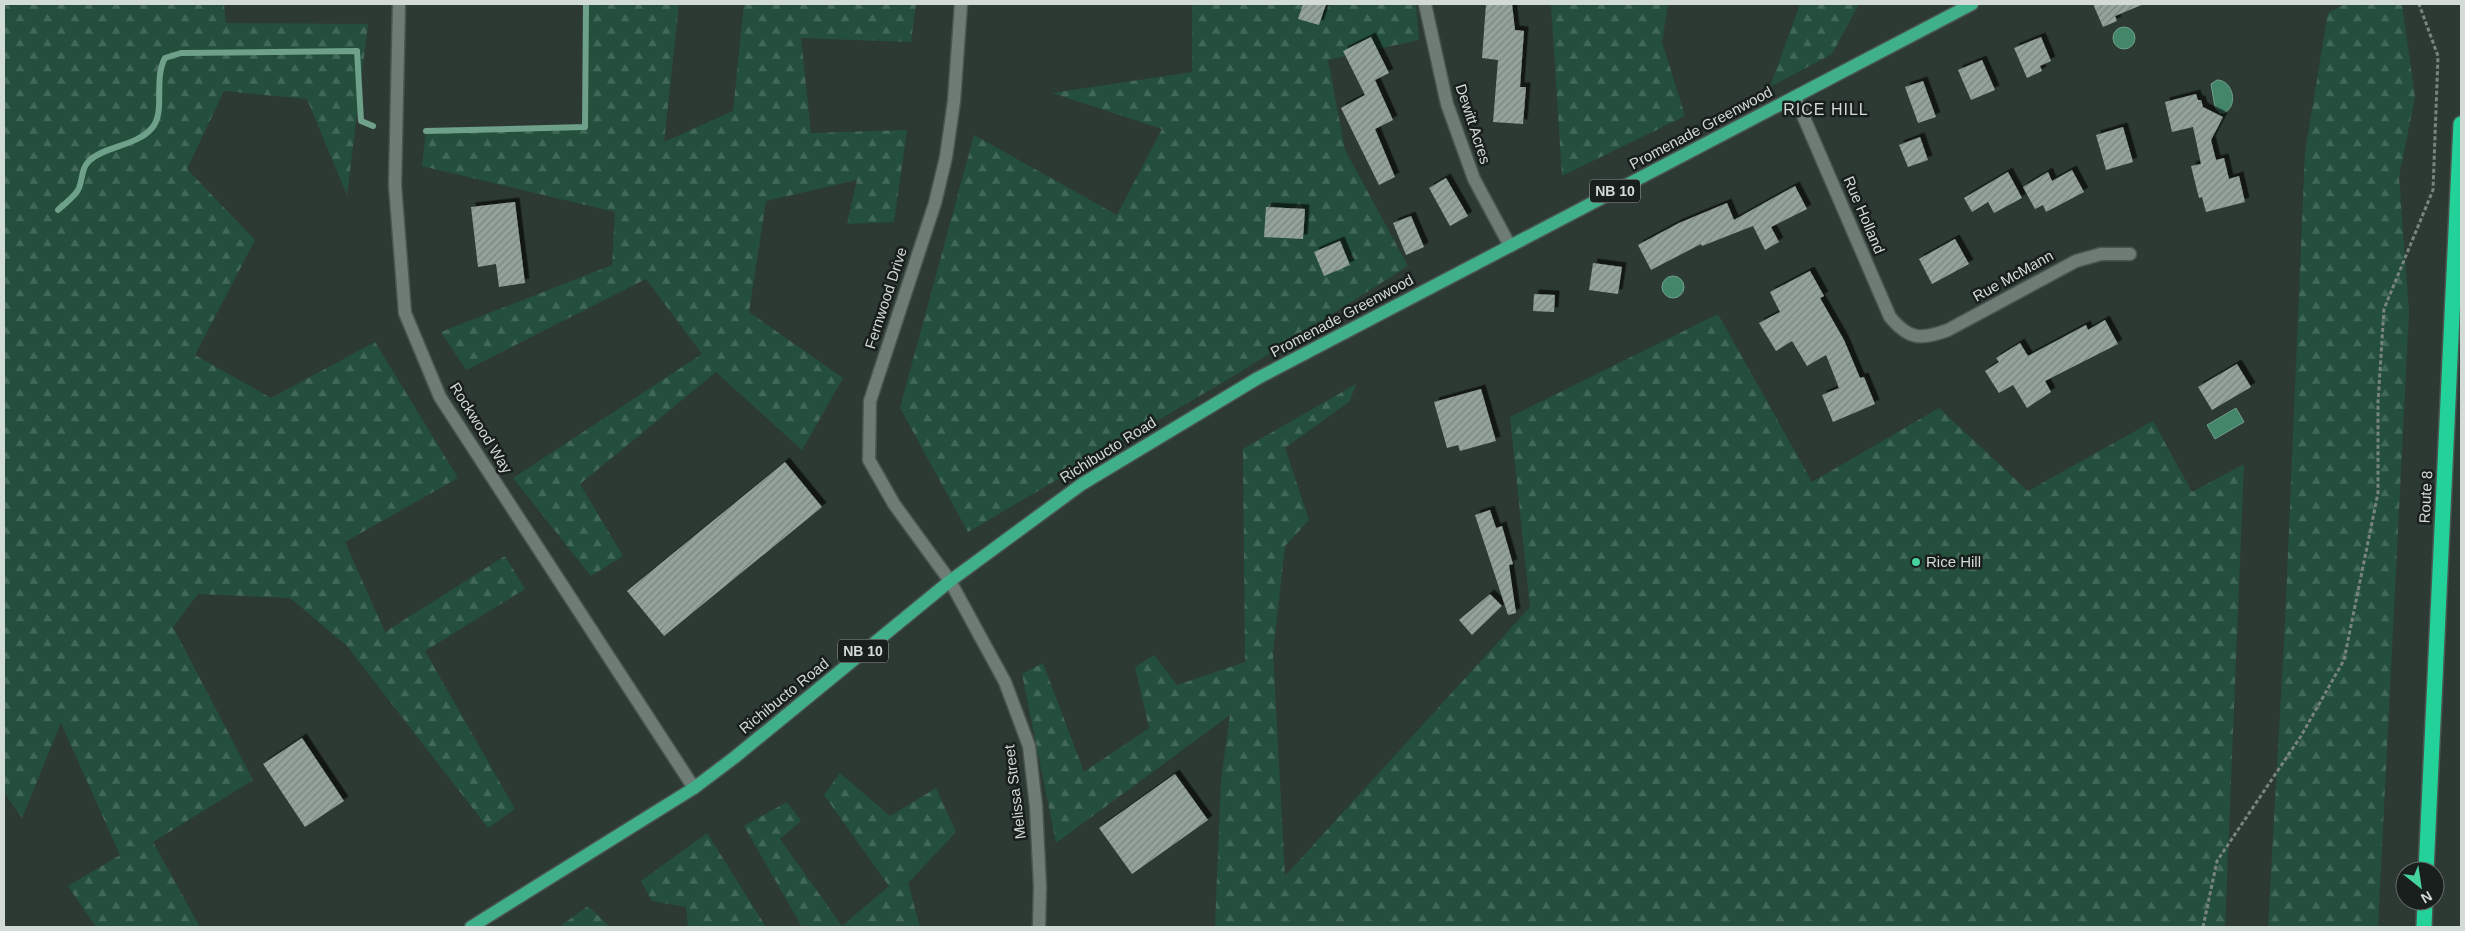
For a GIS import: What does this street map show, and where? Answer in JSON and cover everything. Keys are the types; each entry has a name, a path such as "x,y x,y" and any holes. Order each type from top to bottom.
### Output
{"highway":[{"name":"Route 8","path":"2426,861 2461,124"},
{"path":"2424,927 2425,911"}],"main road":[{"name":"Promenade Greenwood","path":"1258,378 1972,4"},
{"name":"Richibucto Road","path":"471,927 694,788 735,757 950,581 1082,484 1258,378"}],"street":[{"name":"Rockwood Way","path":"399,4 395,185 405,313 440,397 694,788"},
{"name":"Fernwood Drive","path":"950,581 894,504 869,460 870,401 935,202 946,157 954,101 961,4"},
{"name":"Dewitt Acres","path":"1425,4 1447,104 1474,179 1510,246"},
{"name":"Rue Holland","path":"1795,97 1890,317 1900,330 1915,337"},
{"name":"Rue McMann","path":"1915,337 1932,336 1948,330 2076,261 2101,254 2130,254"},
{"name":"Melissa Street","path":"950,581 1006,682 1029,746 1037,824 1040,887 1039,927"}],"path":[{"path":"2203,927 2217,861 2301,736 2344,660 2378,492 2378,402 2384,308 2433,190 2438,56 2419,4"}],"green space":[{"path":"4,4 224,4 226,23 368,24 347,195 307,99 224,91 187,169 255,240 195,355 271,398 375,342 458,478 345,542 385,632 505,556 525,589 425,651 515,809 488,828 347,646 290,598 198,594 173,627 253,780 153,842 200,927 96,927 68,886 120,855 61,723 22,818 4,792"},
{"path":"586,4 679,4 664,142 733,111 744,4 916,4 911,42 801,38 811,133 907,130 894,222 847,224 857,180 766,201 749,312 843,378 802,450 716,372 580,484 623,556 591,576 513,478 702,354 646,279 466,370 441,332 612,265 615,212 422,166 426,131 585,127"},
{"path":"1192,4 1416,4 1419,40 1328,60 1345,150 1408,266 1237,374 968,532 900,408 974,135 1117,215 1162,129 1052,93 1192,72"},
{"path":"1551,4 1668,4 1662,42 1685,116 1562,176"},
{"path":"1800,4 1859,4 1832,54 1770,87"},
{"path":"2345,4 2402,4 2415,97 2399,177 2409,311 2378,927 2268,927 2285,624 2305,152 2328,13"},
{"path":"1718,314 1812,482 1939,408 2028,491 2153,421 2192,492 2244,464 2225,927 1210,927 1215,926 1221,780 1230,715 1056,843 1022,674 1043,663 1084,772 1149,728 1135,667 1154,655 1177,685 1245,662 1243,449 1356,384 1350,401 1285,448 1309,520 1285,546 1273,653 1285,876 1530,607 1510,417"},
{"path":"840,773 890,816 936,788 956,832 908,883 920,927 802,927 744,826 787,802 801,821 780,839 842,926 889,886 824,795"},
{"path":"707,833 766,927 688,927 686,907 652,901 641,881"},
{"path":"588,906 610,927 559,927"}],"shaded area":[{"path":"2124,27 2132,30 2135,38 2132,46 2124,49 2116,46 2113,38 2116,30"},
{"path":"2217,80 2227,84 2232,94 2233,99 2229,110 2224,113 2220,113 2215,107 2211,84"},
{"path":"1673,276 1681,279 1684,287 1681,295 1673,298 1665,295 1662,287 1665,279"},
{"path":"2236,408 2244,422 2215,439 2207,425"}],"building":[{"path":"1303,4 1326,4 1319,25 1298,19"},
{"path":"1486,4 1512,4 1515,30 1524,31 1520,87 1526,87 1523,124 1493,122 1498,60 1482,58"},
{"path":"2093,4 2144,4 2115,16 2117,21 2103,27"},
{"path":"1371,37 1389,73 1375,80 1393,120 1375,129 1395,177 1379,185 1341,108 1365,95 1343,51"},
{"path":"2041,37 2051,61 2040,66 2042,71 2027,78 2014,48"},
{"path":"1982,60 1995,90 1971,100 1958,70"},
{"path":"1923,81 1936,117 1918,123 1905,87"},
{"path":"2196,94 2198,100 2201,100 2203,107 2223,117 2211,140 2216,160 2224,158 2229,179 2239,176 2245,202 2206,212 2202,197 2199,198 2191,166 2201,164 2193,127 2172,132 2165,102"},
{"path":"2123,127 2133,162 2106,170 2096,135"},
{"path":"1920,137 1928,160 1908,167 1899,145"},
{"path":"2072,170 2084,192 2046,212 2043,205 2035,209 2023,187 2048,172 2052,181"},
{"path":"2008,172 2022,198 1994,213 1988,202 1972,212 1964,198"},
{"path":"1446,178 1468,216 1450,226 1429,188"},
{"path":"1795,186 1807,209 1771,227 1779,242 1765,250 1753,226 1702,246 1701,244 1651,270 1638,245 1679,223 1727,203 1734,220"},
{"path":"515,202 525,283 499,287 496,264 478,267 471,207"},
{"path":"1266,207 1305,209 1303,239 1264,237"},
{"path":"1411,216 1424,247 1406,255 1393,223"},
{"path":"1955,239 1969,264 1932,284 1919,259"},
{"path":"1340,241 1350,265 1324,276 1314,252"},
{"path":"1593,263 1622,267 1618,294 1589,290"},
{"path":"1810,271 1824,296 1820,298 1844,340 1860,378 1864,377 1875,404 1833,422 1822,395 1839,388 1826,355 1807,366 1792,341 1776,351 1759,323 1780,312 1770,292"},
{"path":"1534,294 1555,295 1554,312 1533,311"},
{"path":"2105,320 2118,344 2045,381 2051,392 2027,408 2013,385 1999,393 1985,371 1999,362 1996,358 2020,343 2028,356 2086,325 2088,330"},
{"path":"2237,364 2251,387 2212,410 2198,387"},
{"path":"1481,389 1496,441 1460,451 1458,445 1447,448 1434,402"},
{"path":"785,462 822,507 664,636 627,591"},
{"path":"1490,510 1496,528 1502,526 1513,564 1509,565 1516,613 1508,615 1475,515"},
{"path":"1490,594 1502,606 1472,635 1459,620"},
{"path":"302,738 344,801 305,827 263,764"},
{"path":"1175,774 1208,820 1132,874 1099,828"}],"waterway":[{"path":"426,131 585,127 586,4"},
{"path":"58,210 77,191 84,170 90,160 96,155 138,139 152,128 158,113 160,76 165,58 181,53 357,51 361,121 373,126"}],"place":[{"name":"Rice Hill","path":"1916,562"}],"district":[{"name":"RICE HILL","path":"1826,109"}]}
